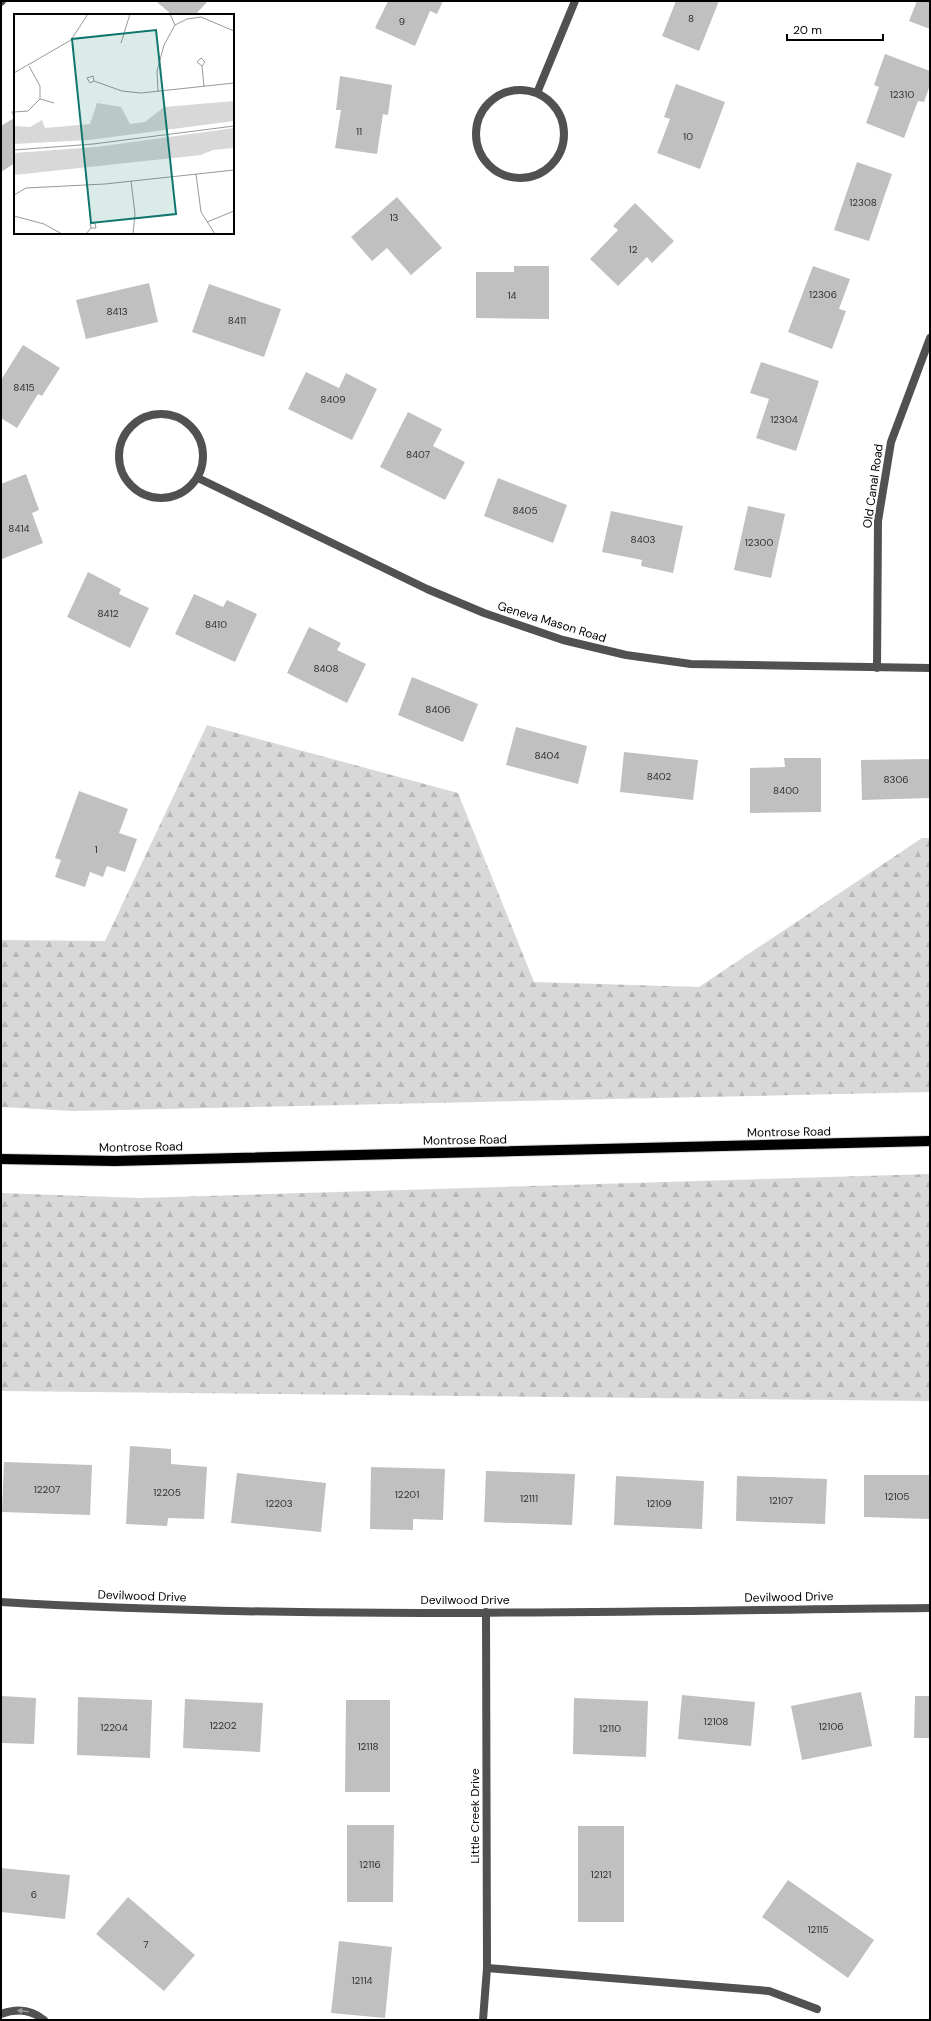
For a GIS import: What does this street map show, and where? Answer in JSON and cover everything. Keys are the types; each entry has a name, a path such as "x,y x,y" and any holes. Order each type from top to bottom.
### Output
{"main road":[{"name":"Montrose Road","path":"1,1159 115,1161 930,1141"}],"street":[{"path":"537,93 575,1"},
{"path":"522,90 537,93 550,101 559,113 564,128 564,143 558,157 548,168 534,176 519,178 504,175 491,167 482,155 477,141 477,125 483,111 493,99 506,92 522,90"},
{"name":"Old Canal Road","path":"877,668 878,521 891,442 930,338"},
{"path":"161,414 176,417 188,424 198,435 203,449 203,464 198,478 188,489 175,496 161,498 147,496 134,489 125,478 120,464 120,449 124,435 134,424 147,416 161,414"},
{"name":"Geneva Mason Road","path":"198,478 428,589 484,613 563,640 626,655 691,664 930,668"},
{"name":"Devilwood Drive","path":"1,1602 201,1611 486,1612 930,1608"},
{"name":"Little Creek Drive","path":"483,2020 488,1968 486,1612"},
{"path":"488,1968 769,1991 817,2009"},
{"path":"1,2014 10,2011 24,2010 37,2014 44,2020"}],"green space":[{"path":"207,725 458,793 534,982 699,987 922,838 930,838 930,1092 73,1111 1,1107 1,940 105,941"},
{"path":"930,1174 930,1401 1,1391 1,1193 140,1198"}],"building":[{"path":"156,1 208,1 196,14 171,14"},
{"path":"388,1 443,1 437,14 430,11 415,46 375,28"},
{"path":"676,1 719,1 699,51 662,36"},
{"path":"917,1 930,1 930,29 909,21"},
{"path":"885,54 930,71 930,85 924,102 918,101 904,138 866,123 879,87 874,85"},
{"path":"340,76 392,85 388,115 383,114 377,154 335,148 341,110 336,110"},
{"path":"676,84 725,102 700,169 657,153 670,119 664,117"},
{"path":"14,110 14,118 11,112"},
{"path":"14,118 14,164 1,172 1,126"},
{"path":"857,162 892,174 869,241 834,230"},
{"path":"397,197 442,248 411,275 387,248 372,261 351,237"},
{"path":"635,203 674,241 652,263 647,257 618,286 590,259 618,230 613,226"},
{"path":"514,266 549,266 549,319 476,318 476,272 514,272"},
{"path":"813,266 850,279 839,309 846,311 832,349 788,332"},
{"path":"149,283 158,322 86,339 76,300"},
{"path":"209,284 281,309 264,357 192,332"},
{"path":"23,345 60,368 42,396 38,394 17,428 1,418 1,380"},
{"path":"761,362 819,381 796,451 756,438 769,399 750,393"},
{"path":"306,372 339,388 346,373 377,389 352,440 288,409"},
{"path":"408,412 442,429 433,446 465,462 445,500 380,467"},
{"path":"26,474 39,510 32,513 43,543 2,559 1,484"},
{"path":"498,478 567,505 553,543 484,516"},
{"path":"748,506 785,514 771,578 734,570"},
{"path":"611,511 683,526 673,573 641,566 642,560 602,552"},
{"path":"88,572 121,589 119,594 149,608 130,648 67,617"},
{"path":"194,594 223,607 227,600 257,614 235,662 175,634"},
{"path":"309,627 341,643 337,650 366,664 347,703 287,673"},
{"path":"412,677 478,704 463,742 398,715"},
{"path":"516,727 587,746 578,784 506,765"},
{"path":"624,752 698,760 693,800 620,792"},
{"path":"784,758 821,758 821,812 750,813 750,768 785,767"},
{"path":"930,759 930,798 862,800 861,760"},
{"path":"79,791 128,809 119,833 137,839 125,872 107,866 103,877 90,872 85,887 55,877 61,860 55,858"},
{"path":"130,1446 171,1449 171,1464 207,1467 204,1519 168,1518 167,1526 126,1524"},
{"path":"4,1462 92,1465 90,1515 2,1512"},
{"path":"371,1467 445,1469 443,1520 413,1519 413,1530 370,1529"},
{"path":"486,1471 575,1474 572,1525 484,1522"},
{"path":"237,1473 326,1483 321,1532 231,1523"},
{"path":"864,1475 930,1475 930,1519 864,1517"},
{"path":"616,1476 704,1481 702,1529 614,1525"},
{"path":"737,1476 827,1479 825,1524 736,1521"},
{"path":"861,1692 872,1746 802,1760 791,1706"},
{"path":"682,1695 755,1702 751,1746 678,1739"},
{"path":"1,1696 36,1698 34,1744 1,1743"},
{"path":"915,1696 930,1696 930,1738 914,1738"},
{"path":"78,1697 152,1700 150,1758 77,1755"},
{"path":"574,1698 648,1701 646,1757 573,1754"},
{"path":"185,1699 263,1703 260,1752 183,1748"},
{"path":"346,1700 390,1700 390,1792 345,1792"},
{"path":"347,1825 394,1825 393,1902 347,1902"},
{"path":"578,1826 624,1826 624,1922 578,1922"},
{"path":"1,1868 70,1875 65,1919 1,1912"},
{"path":"788,1880 874,1940 848,1978 762,1917"},
{"path":"128,1897 195,1955 164,1991 96,1934"},
{"path":"339,1941 392,1947 385,2018 331,2013"}]}
